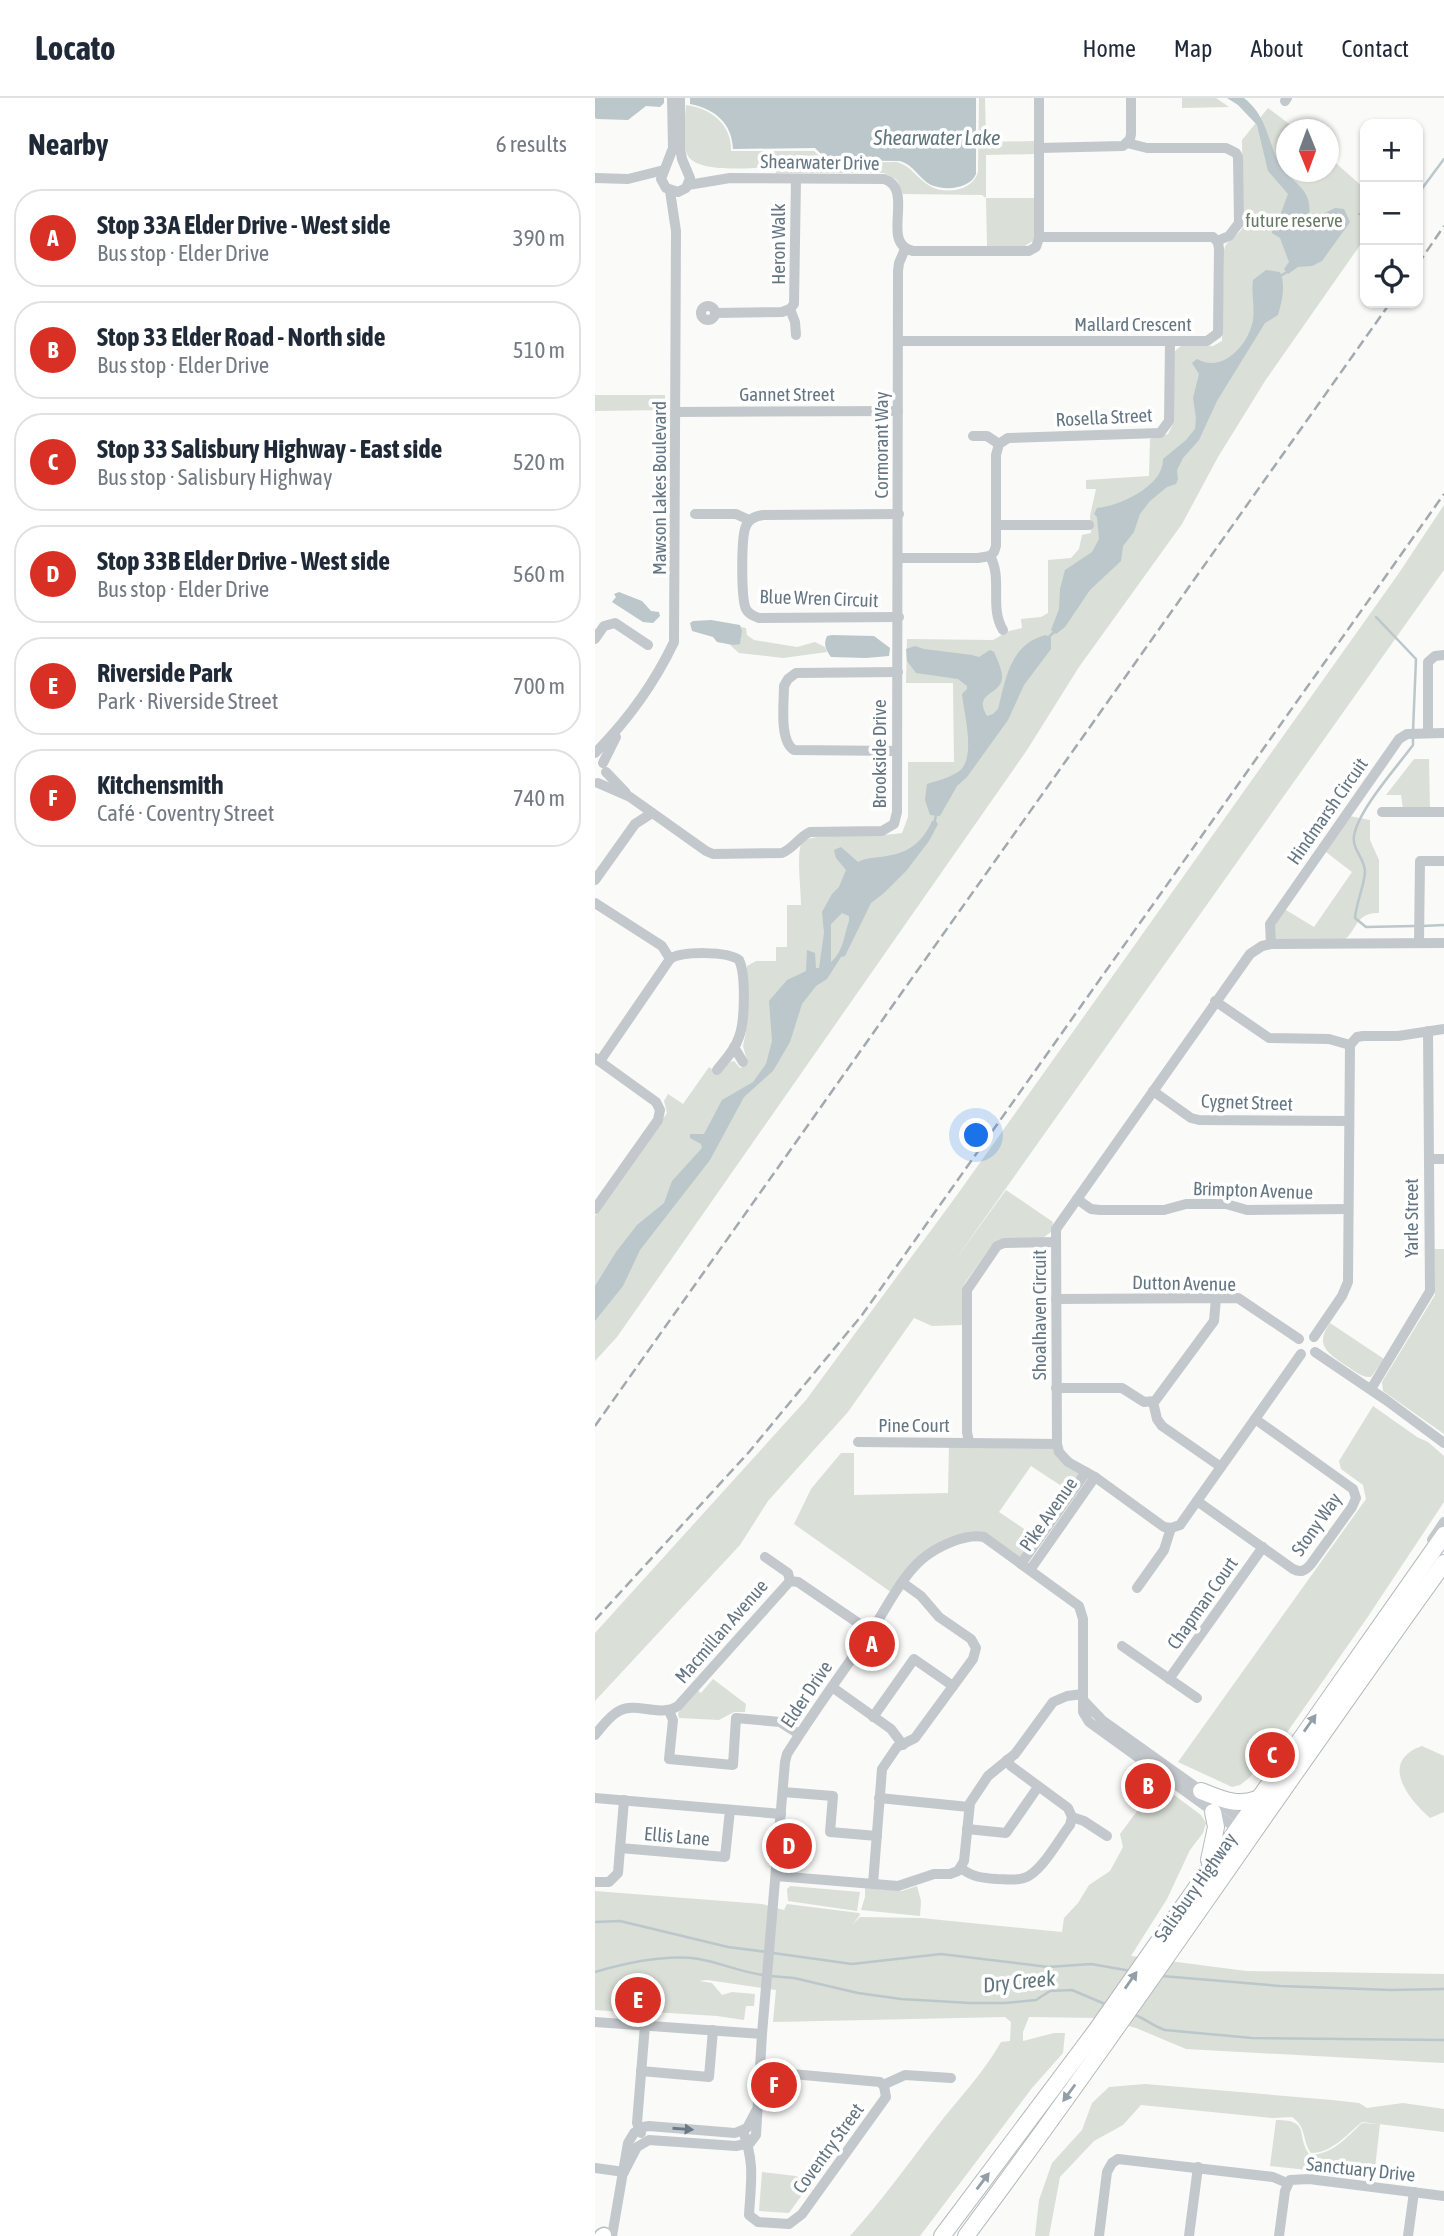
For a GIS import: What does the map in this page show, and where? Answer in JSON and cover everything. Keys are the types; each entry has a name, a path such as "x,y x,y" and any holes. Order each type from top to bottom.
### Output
{"highway":[{"name":"Salisbury Highway","path":"966,2236 1244,1826 1416,1587 1444,1535"},
{"name":"Salisbury Highway","path":"1173,1932 1207,1870 1244,1826 1257,1799 1416,1587 1444,1563"},
{"path":"1201,1791 1240,1804 1257,1799"},
{"path":"1207,1870 1216,1833 1213,1812"},
{"name":"Salisbury Highway","path":"942,2236 1102,2035"}],"street":[{"path":"667,189 661,179 673,148 672,98"},
{"path":"628,178 667,189 685,188 690,178 680,148 680,98"},
{"path":"905,249 1029,251 1037,245 1039,98"},
{"path":"1039,148 1118,147 1126,143 1131,134 1131,98"},
{"path":"1039,237 1205,235 1217,241 1229,236 1239,223 1237,153 1226,148 1147,148 1126,143"},
{"path":"595,178 628,178 676,164 687,170"},
{"name":"Shearwater Drive","path":"687,170 730,178 891,181 898,194 898,241 905,249"},
{"name":"Shearwater Drive","path":"685,188 730,178"},
{"name":"Heron Walk","path":"715,313 782,312 790,309 795,299 796,178"},
{"name":"Mawson Lakes Boulevard","path":"597,783 600,761 660,671 674,642 676,231 685,188"},
{"name":"Mawson Lakes Boulevard","path":"667,189 676,231"},
{"name":"Mallard Crescent","path":"899,341 1207,341 1218,333 1217,241"},
{"name":"Cormorant Way","path":"899,642 898,271 905,249"},
{"name":"Heron Walk","path":"790,309 796,335"},
{"name":"Rosella Street","path":"973,436 987,436 999,444 1008,438 1154,434 1164,431 1169,421 1170,341"},
{"name":"Gannet Street","path":"676,412 898,411"},
{"path":"899,558 990,556 996,549 996,455 999,444"},
{"path":"695,514 736,514 749,520 760,514 898,514"},
{"name":"Blue Wren Circuit","path":"749,520 744,533 744,602 749,613 759,618 899,617"},
{"path":"997,525 1089,525"},
{"path":"990,556 996,572 996,618 1003,630"},
{"path":"595,639 604,626 615,623 648,645"},
{"name":"Brookside Drive","path":"597,783 630,797 706,852 713,854 782,853 790,849 802,836 814,831 885,831 893,827 896,820 899,642"},
{"path":"1444,655 1435,656 1428,662 1418,734 1444,733"},
{"path":"897,751 794,750 785,739 784,686 796,673 898,668"},
{"name":"Hindmarsh Circuit","path":"1271,944 1269,924 1344,815 1399,739 1418,734"},
{"name":"Brookside Drive","path":"600,761 630,797"},
{"path":"595,880 635,824 640,804"},
{"path":"1382,812 1444,811"},
{"path":"635,824 652,813"},
{"path":"1419,932 1420,861 1444,861"},
{"path":"595,903 662,946 670,959"},
{"path":"1271,944 1419,932 1444,943"},
{"name":"Shoalhaven Circuit","path":"1056,1444 1056,1229 1250,954 1271,944"},
{"path":"595,1209 658,1120 660,1112 656,1102 597,1060 670,959 683,954 729,954 739,960 743,970 742,1028 734,1047 717,1070"},
{"path":"1215,1001 1269,1038 1329,1039 1350,1045"},
{"path":"1314,1337 1347,1287 1350,1045 1363,1035 1398,1035 1444,1029"},
{"name":"Yarle Street","path":"1371,1389 1430,1291 1428,1031"},
{"path":"734,1047 743,1062"},
{"name":"Cygnet Street","path":"1153,1091 1199,1121 1348,1121"},
{"path":"1429,1159 1444,1159"},
{"name":"Brimpton Avenue","path":"1077,1199 1091,1209 1100,1210 1164,1210 1186,1204 1226,1204 1247,1210 1348,1209"},
{"path":"969,1441 967,1290 997,1246 1004,1243 1056,1242"},
{"path":"1056,1388 1122,1388 1144,1402 1153,1402 1160,1398 1214,1321 1216,1298"},
{"name":"Dutton Avenue","path":"1056,1299 1238,1298 1299,1339"},
{"path":"1304,1335 1314,1337 1318,1346 1315,1352 1309,1356 1301,1354 1297,1348 1299,1339 1304,1335"},
{"path":"1315,1352 1443,1442"},
{"path":"1056,1444 1068,1462 1091,1475 1164,1527 1180,1525 1301,1354"},
{"path":"1153,1402 1157,1419 1162,1426 1221,1467"},
{"name":"Stony Way","path":"1197,1501 1293,1569 1305,1571 1352,1507 1356,1495 1349,1486 1255,1419"},
{"name":"Pine Court","path":"858,1442 969,1441 972,1444 1056,1444"},
{"name":"Pike Avenue","path":"1026,1567 1091,1475"},
{"path":"1416,1587 1419,1560 1444,1522"},
{"path":"1137,1588 1164,1550 1171,1528"},
{"name":"Elder Drive","path":"748,2144 757,2135 759,2119 757,2108 762,2034 785,1762 799,1734 918,1562 927,1555 974,1535 984,1537 1074,1601 1082,1612 1083,1712 1095,1727 1213,1812 1244,1826"},
{"name":"Chapman Court","path":"1169,1679 1263,1547"},
{"path":"765,1557 788,1573 790,1581"},
{"name":"Macmillan Avenue","path":"669,1711 678,1706 790,1581 798,1582 870,1631"},
{"path":"873,1884 884,1766 897,1747 915,1738 973,1659 976,1648 974,1643 939,1617 921,1596 903,1583"},
{"name":"Chapman Court","path":"1122,1646 1197,1698"},
{"path":"873,1717 915,1659 954,1686"},
{"path":"832,1687 891,1729 903,1745"},
{"path":"776,1876 901,1886 934,1874 954,1873 961,1868 964,1861 972,1799 988,1776 1015,1754 1053,1702 1069,1695 1084,1697 1102,1720 1201,1791 1244,1826"},
{"path":"595,1735 622,1709 669,1711 673,1720 669,1759 733,1765 736,1718 781,1722 799,1734"},
{"path":"961,1868 978,1877 1016,1880 1028,1877 1038,1868 1070,1825 1072,1818 1068,1808 1011,1766 1007,1760"},
{"path":"967,1829 1006,1833 1038,1787"},
{"path":"783,1792 833,1796 830,1832 877,1836"},
{"path":"595,1798 781,1814"},
{"path":"879,1798 969,1807"},
{"path":"595,1882 609,1882 617,1876 624,1800"},
{"name":"Ellis Lane","path":"620,1849 725,1857 730,1810"},
{"path":"1072,1818 1084,1821 1107,1836"},
{"path":"595,2022 762,2034"},
{"path":"645,2025 637,2123 646,2142"},
{"path":"641,2071 709,2077 713,2030"},
{"name":"Coventry Street","path":"743,2131 753,2172 749,2215 758,2222 789,2224 802,2214 883,2102 885,2092 880,2082 760,2071"},
{"path":"883,2085 905,2075 951,2078"},
{"name":"Elder Drive","path":"743,2131 750,2125 757,2108"},
{"path":"605,2236 614,2220 628,2143 638,2129 649,2126 735,2133 743,2131"},
{"path":"624,2172 637,2147 653,2140 728,2146 748,2144"},
{"path":"1099,2236 1107,2172 1113,2162 1125,2158 1273,2177 1287,2183"},
{"path":"1189,2236 1198,2167"},
{"path":"595,2168 624,2172"},
{"name":"Sanctuary Drive","path":"1279,2236 1287,2183 1296,2179 1444,2196"},
{"path":"1408,2236 1414,2192"}],"green space":[{"path":"979,98 985,98 986,142 1034,141 1034,154 986,155 986,198 982,195 903,194 897,180 884,173 776,173 775,167 702,165 687,154 684,143 686,105 711,114 724,125 731,151 814,151 827,163 897,162 907,166 921,180 936,189 958,189 971,183 978,171"},
{"path":"1182,98 1216,98 1229,107 1182,108"},
{"name":"future reserve","path":"1268,108 1283,119 1276,119 1276,182 1339,182 1339,166 1360,184 1360,245 1265,381 1218,457 1182,524 1079,667 1027,750 617,1337 595,1361 595,1216 667,1113 664,1101 668,1094 683,1104 709,1067 719,1074 730,1062 734,1061 740,1068 748,1064 743,1046 746,1032 747,966 756,961 776,961 776,947 787,947 787,905 801,905 799,863 802,842 820,837 902,833 908,817 908,762 954,762 953,683 906,683 907,639 993,640 1009,631 1022,628 1021,619 1041,617 1048,613 1048,560 1071,558 1079,549 1082,535 1091,533 1090,516 1096,489 1086,489 1086,480 1149,476 1150,439 1168,434 1174,422 1174,352 1182,345 1213,346 1222,341 1224,250 1227,243 1243,227 1242,140"},
{"path":"986,198 1034,198 1034,240 1025,246 987,246"},
{"path":"595,395 665,395 665,410 595,411"},
{"path":"1444,505 1444,570 953,1263 1006,1190 1053,1222 1051,1232 1043,1238 996,1241 991,1246 962,1291 962,1325 932,1326 914,1318 848,1412 768,1501 740,1545 595,1701 595,1633 806,1400 957,1195 1399,573"},
{"path":"741,627 746,628 747,635 754,640 797,647 815,642 825,647 827,652 783,658 739,653 729,644 733,645 741,640"},
{"path":"1414,759 1429,759 1430,810 1403,809 1401,795 1386,795"},
{"path":"1344,815 1370,820 1370,840 1379,860 1379,913 1364,916 1349,935 1338,943 1271,944 1269,930 1281,907 1314,927 1352,872 1322,849"},
{"path":"1434,1249 1444,1249 1444,1434 1383,1391 1382,1382 1435,1295"},
{"path":"1330,1323 1384,1359 1371,1377 1358,1373 1325,1348 1323,1337"},
{"path":"1373,1406 1428,1442 1444,1456 1444,1502 1274,1751 1249,1778 1232,1787 1178,1762 1366,1499 1363,1485 1341,1469 1339,1461"},
{"path":"949,1443 1057,1444 1086,1472 1072,1493 1031,1466 999,1512 1039,1539 1021,1564 974,1535 927,1555 895,1595 794,1524 811,1489 841,1453 854,1453 854,1495 948,1493"},
{"path":"713,1679 746,1704 745,1712 734,1712 719,1720 679,1718 678,1713"},
{"path":"1422,1746 1444,1756 1444,1812 1430,1818 1413,1800 1401,1780 1402,1761 1409,1753"},
{"path":"1158,1783 1201,1815 1206,1823 1167,1899 1131,1956 1246,1971 1444,1974 1444,2063 1186,2049 1136,2028 1099,2018 1029,2017 1023,2032 1023,2041 1065,2033 1063,2053 1032,2088 920,2236 850,2236 978,2076 1001,2042 1010,2041 1011,2022 1005,2017 773,2022 776,1990 707,1980 699,1981 712,1983 722,1995 732,1992 755,1994 754,2006 746,2006 744,2020 652,2012 647,1984 651,2014 595,2010 595,1891 762,1904 784,1910 787,1904 859,1913 852,1925 860,1917 921,1918 1062,1932 1064,1918 1078,1903 1089,1885 1110,1871 1123,1847 1120,1834"},
{"path":"790,1886 860,1892 857,1911 788,1901 787,1889"},
{"path":"917,1886 921,1901 920,1916 861,1910 865,1888 902,1891"},
{"path":"1145,2084 1332,2100 1359,2103 1367,2108 1403,2103 1444,2109 1444,2132 1362,2122 1332,2147 1311,2153 1300,2125 1292,2117 1273,2118 1141,2105 1123,2125 1094,2141 1060,2177 1049,2236 1035,2236 1039,2200 1052,2163 1082,2130 1092,2103 1109,2087"},
{"path":"1276,2120 1299,2126 1310,2155 1326,2152 1362,2123 1380,2124 1374,2177 1270,2166"},
{"path":"762,2172 796,2176 809,2185 789,2213 759,2211"}],"water":[{"path":"595,98 664,98 664,103 660,107 646,106 628,120 597,119"},
{"name":"Shearwater Lake","path":"690,98 976,98 976,174 963,186 943,188 931,185 900,161 827,160 815,148 733,149 729,132 721,119 707,109 690,104"},
{"path":"1227,98 1244,98 1257,112 1265,127 1276,156 1276,180 1268,171 1257,125 1238,105"},
{"path":"1278,182 1296,182 1301,187 1308,200 1308,221 1335,208 1344,209 1350,222 1322,261 1312,266 1298,267 1288,274 1284,269 1289,262 1280,238 1272,233 1272,229 1278,221 1288,194"},
{"path":"1266,270 1280,272 1282,277 1283,294 1278,315 1265,323 1217,401 1199,440 1183,458 1177,470 1176,484 1167,487 1150,501 1140,514 1134,532 1123,546 1121,561 1090,590 1065,627 1056,634 1051,630 1059,609 1065,570 1092,552 1099,539 1097,517 1094,514 1097,508 1128,499 1148,486 1161,469 1163,459 1195,429 1193,398 1199,374 1192,363 1197,359 1207,363 1225,360 1240,347 1251,329 1253,320 1253,280"},
{"path":"619,592 642,601 651,611 659,612 660,616 653,623 643,622 612,602 616,597 614,594"},
{"path":"711,620 740,625 740,644 717,642 713,637 692,631 690,623 693,621"},
{"path":"1046,635 1051,638 1051,649 1024,685 1008,720 967,777 957,786 940,816 930,815 925,800 927,784 958,772 967,758 968,736 962,694 967,686 958,679 916,673 907,661 906,649 915,646 979,657 990,650 994,652 1002,679 983,702 987,716 998,709 1007,674 1017,654 1034,639"},
{"path":"827,636 874,636 890,648 889,656 831,657 825,642"},
{"path":"935,820 938,824 929,841 907,870 871,903 845,956 841,957 827,979 816,986 802,1004 790,1042 773,1071 744,1097 710,1160 640,1250 623,1286 595,1321 595,1286 616,1252 637,1225 664,1203 672,1181 702,1148 701,1144 690,1138 690,1134 704,1134 722,1100 753,1082 766,1064 772,1041 769,1001 787,980 806,971 807,950 815,953 816,968 819,968 824,933 822,912 839,887 846,870 836,858 834,850 841,847 858,862 897,854 917,843","holes":["842,913 849,916 841,949 831,962 831,924"]}],"waterway":[{"path":"1423,187 1444,159"},
{"path":"1282,275 1287,272"},
{"path":"1376,617 1416,659 1413,731"},
{"path":"1049,637 1054,632"},
{"path":"1413,737 1413,745 1363,814 1354,841 1365,871 1355,918 1366,927 1415,926"},
{"path":"935,820 936,815"},
{"path":"1422,926 1444,925"},
{"name":"Dry Creek","path":"595,1922 620,1921 728,1947 767,1952"},
{"name":"Dry Creek","path":"773,1953 852,1964 941,1954 1048,1967 1091,1964 1131,1971"},
{"name":"Dry Creek","path":"595,1972 646,1960 686,1958 763,1975"},
{"name":"Dry Creek","path":"770,1976 794,1978 858,1993 901,1999 1005,2003 1036,2000 1050,1991 1072,1990 1105,2004"},
{"name":"Dry Creek","path":"1162,1976 1280,1986 1444,1989"},
{"name":"Dry Creek","path":"1135,2015 1165,2030 1252,2038 1444,2040"}],"railway":[{"path":"1423,257 1444,226"},
{"path":"595,1426 1386,308"},
{"path":"595,1620 749,1452 862,1315 1444,494"}],"place":[{"name":"Stop 33A Elder Drive - West side","path":"872,1644"},
{"name":"Stop 33 Salisbury Highway - East side","path":"1272,1755"},
{"name":"Stop 33 Elder Road - North side","path":"1148,1786"},
{"name":"Stop 33B Elder Drive - West side","path":"789,1846"},
{"name":"Riverside Park","path":"638,2000"},
{"name":"Kitchensmith","path":"774,2085"}]}
